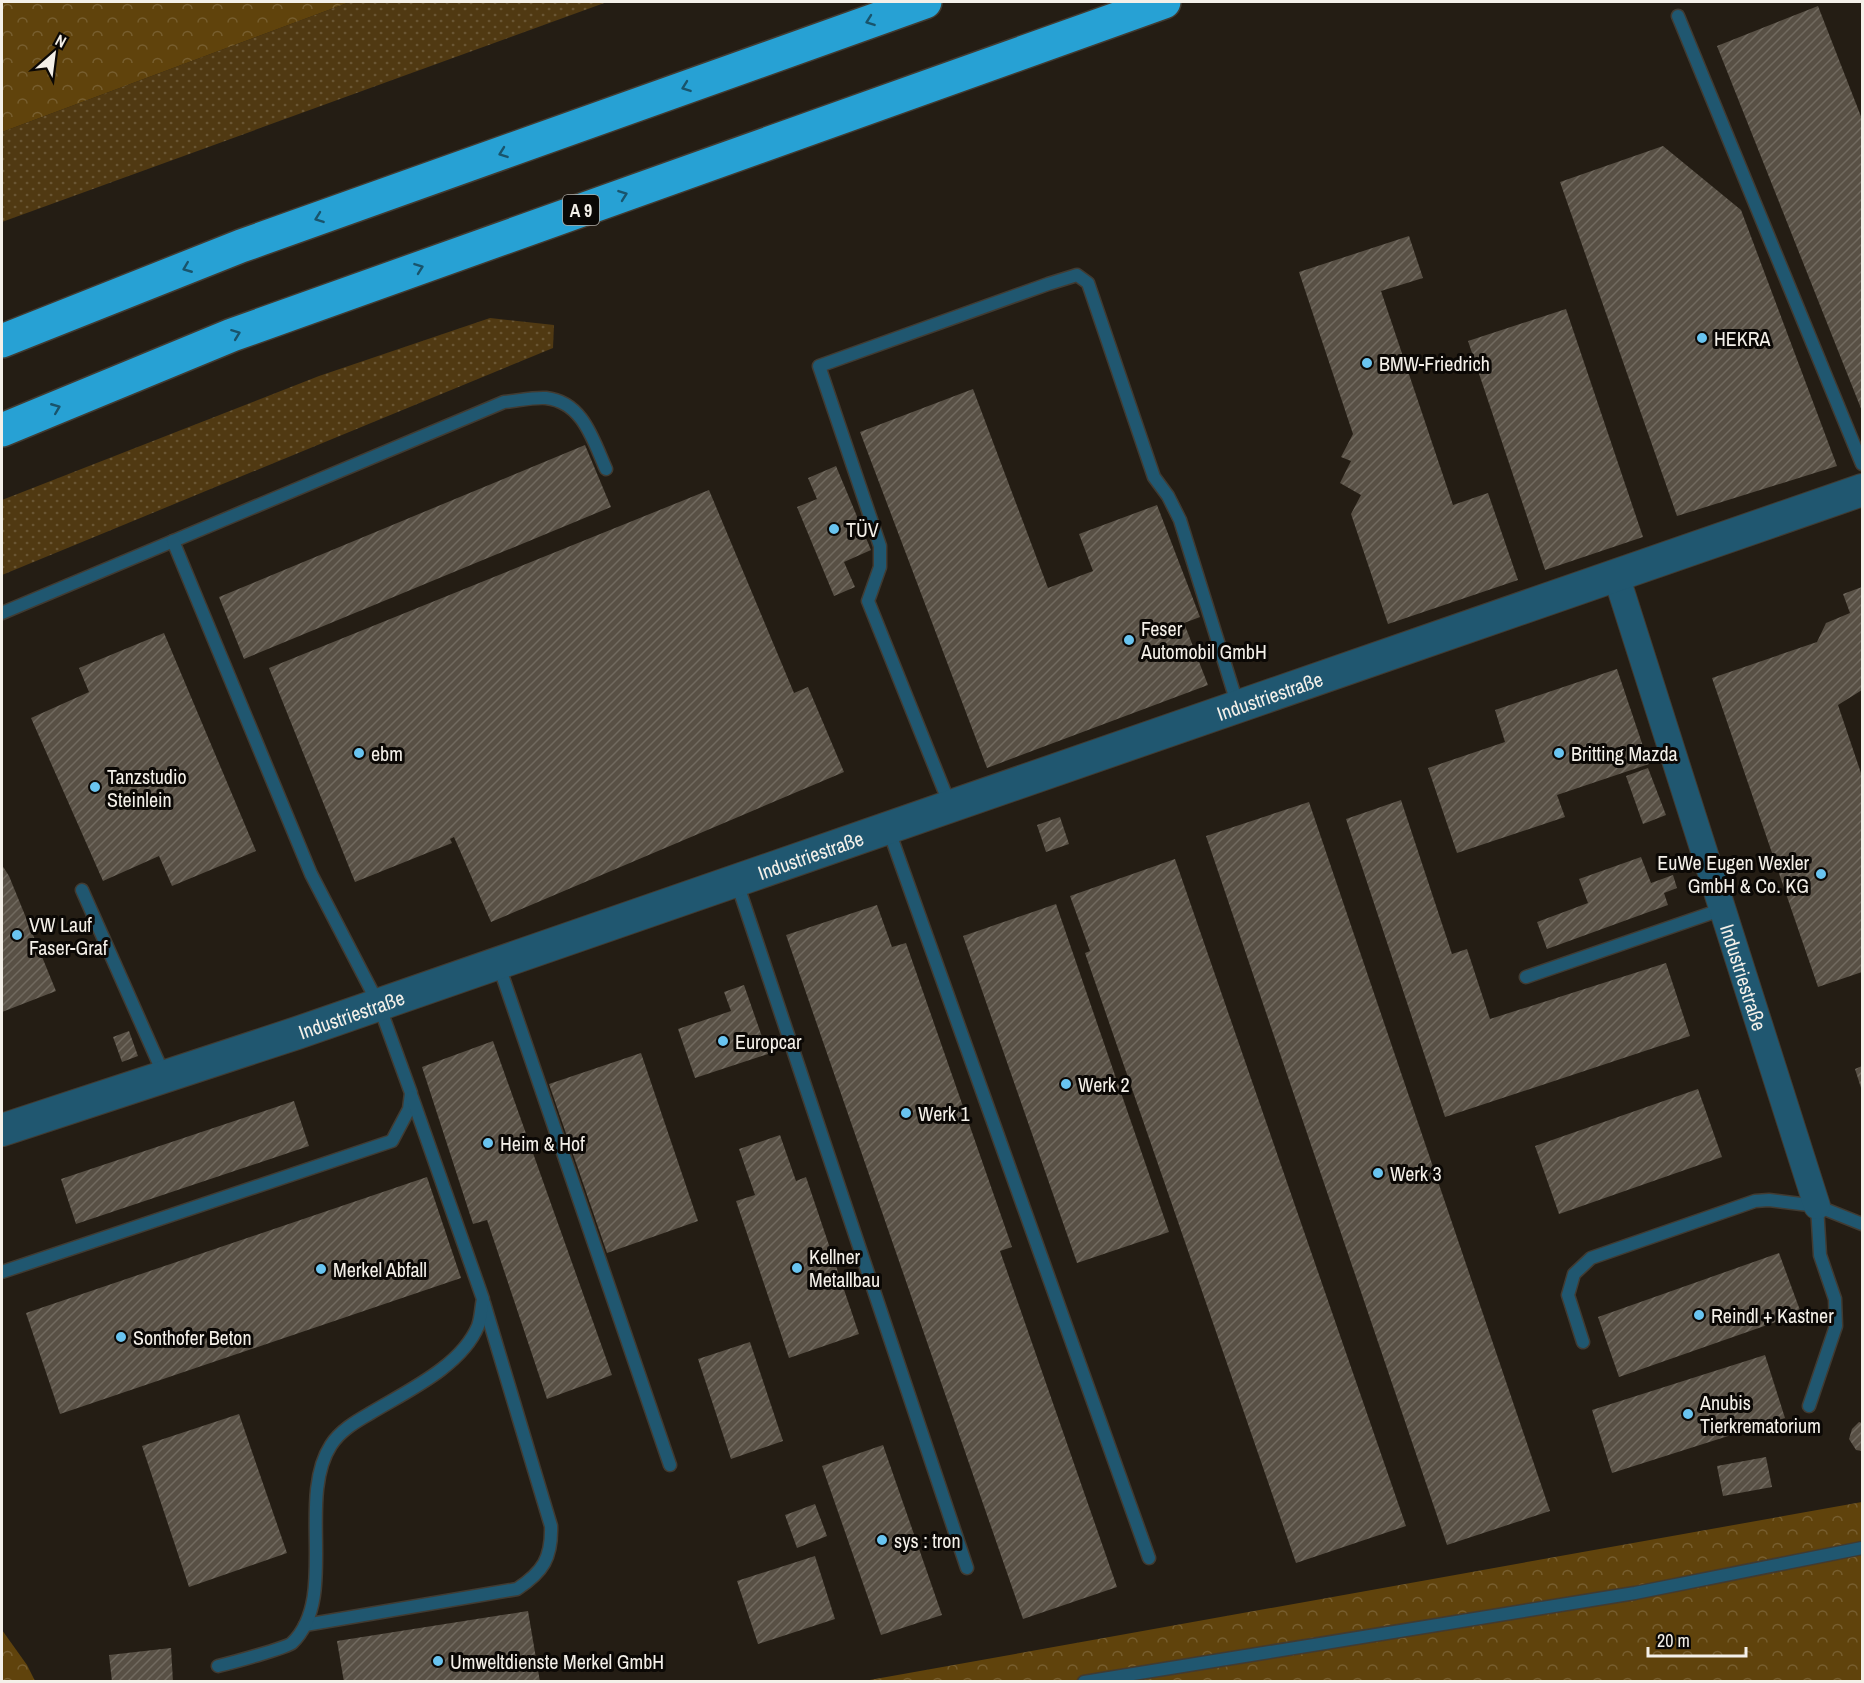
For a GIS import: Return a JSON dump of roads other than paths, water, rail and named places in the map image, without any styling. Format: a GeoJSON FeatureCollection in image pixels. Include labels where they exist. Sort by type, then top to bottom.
{"type":"FeatureCollection","features":[{"type":"Feature","properties":{"kind":"highway"},"geometry":{"type":"LineString","coordinates":[[2,341],[242,246],[925,2]]}},
{"type":"Feature","properties":{"kind":"highway","name":"A 9"},"geometry":{"type":"LineString","coordinates":[[2,430],[232,335],[1164,2]]}},
{"type":"Feature","properties":{"kind":"street","name":"Industriestraße"},"geometry":{"type":"LineString","coordinates":[[2,1130],[379,1005],[736,879],[1863,490]]}},
{"type":"Feature","properties":{"kind":"street","name":"Industriestraße"},"geometry":{"type":"LineString","coordinates":[[1616,575],[1817,1206]]}},
{"type":"Feature","properties":{"kind":"lane"},"geometry":{"type":"LineString","coordinates":[[1678,16],[1863,464]]}},
{"type":"Feature","properties":{"kind":"lane"},"geometry":{"type":"LineString","coordinates":[[950,805],[868,601],[880,567],[880,546],[819,366],[1048,284],[1077,275],[1088,283],[1154,477],[1168,496],[1180,520],[1238,706]]}},
{"type":"Feature","properties":{"kind":"lane"},"geometry":{"type":"LineString","coordinates":[[2,613],[504,402],[546,398],[570,406],[585,423],[606,469]]}},
{"type":"Feature","properties":{"kind":"lane"},"geometry":{"type":"LineString","coordinates":[[173,541],[310,874],[379,1005],[483,1299],[551,1526],[551,1546],[545,1561],[534,1578],[517,1589],[305,1624]]}},
{"type":"Feature","properties":{"kind":"lane"},"geometry":{"type":"LineString","coordinates":[[887,827],[1149,1558]]}},
{"type":"Feature","properties":{"kind":"lane"},"geometry":{"type":"LineString","coordinates":[[736,879],[967,1568]]}},
{"type":"Feature","properties":{"kind":"lane"},"geometry":{"type":"LineString","coordinates":[[82,890],[165,1076]]}},
{"type":"Feature","properties":{"kind":"lane"},"geometry":{"type":"LineString","coordinates":[[1526,977],[1723,909]]}},
{"type":"Feature","properties":{"kind":"lane"},"geometry":{"type":"LineString","coordinates":[[498,962],[670,1465]]}},
{"type":"Feature","properties":{"kind":"lane"},"geometry":{"type":"LineString","coordinates":[[2,1272],[392,1141],[409,1109],[411,1093]]}},
{"type":"Feature","properties":{"kind":"lane"},"geometry":{"type":"LineString","coordinates":[[1583,1342],[1568,1295],[1574,1274],[1591,1258],[1755,1201],[1769,1200],[1817,1206],[1863,1224]]}},
{"type":"Feature","properties":{"kind":"lane"},"geometry":{"type":"LineString","coordinates":[[1809,1406],[1836,1326],[1835,1299],[1820,1255],[1817,1206]]}},
{"type":"Feature","properties":{"kind":"lane"},"geometry":{"type":"LineString","coordinates":[[218,1666],[291,1644],[305,1624],[314,1599],[317,1490],[323,1462],[331,1444],[346,1428],[446,1366],[466,1346],[478,1326],[483,1299]]}},
{"type":"Feature","properties":{"kind":"lane"},"geometry":{"type":"LineString","coordinates":[[1084,1682],[1635,1593],[1863,1548]]}},
{"type":"Feature","properties":{"kind":"place","name":"HEKRA"},"geometry":{"type":"Point","coordinates":[1702,338]}},
{"type":"Feature","properties":{"kind":"place","name":"BMW-Friedrich"},"geometry":{"type":"Point","coordinates":[1367,363]}},
{"type":"Feature","properties":{"kind":"place","name":"TÜV"},"geometry":{"type":"Point","coordinates":[834,529]}},
{"type":"Feature","properties":{"kind":"place","name":"Feser Automobil GmbH"},"geometry":{"type":"Point","coordinates":[1129,640]}},
{"type":"Feature","properties":{"kind":"place","name":"ebm"},"geometry":{"type":"Point","coordinates":[359,753]}},
{"type":"Feature","properties":{"kind":"place","name":"Britting Mazda"},"geometry":{"type":"Point","coordinates":[1559,753]}},
{"type":"Feature","properties":{"kind":"place","name":"Tanzstudio Steinlein"},"geometry":{"type":"Point","coordinates":[95,787]}},
{"type":"Feature","properties":{"kind":"place","name":"EuWe Eugen Wexler GmbH & Co. KG"},"geometry":{"type":"Point","coordinates":[1821,874]}},
{"type":"Feature","properties":{"kind":"place","name":"VW Lauf Faser-Graf"},"geometry":{"type":"Point","coordinates":[17,935]}},
{"type":"Feature","properties":{"kind":"place","name":"Europcar"},"geometry":{"type":"Point","coordinates":[723,1041]}},
{"type":"Feature","properties":{"kind":"place","name":"Werk 2"},"geometry":{"type":"Point","coordinates":[1066,1084]}},
{"type":"Feature","properties":{"kind":"place","name":"Werk 1"},"geometry":{"type":"Point","coordinates":[906,1113]}},
{"type":"Feature","properties":{"kind":"place","name":"Heim & Hof"},"geometry":{"type":"Point","coordinates":[488,1143]}},
{"type":"Feature","properties":{"kind":"place","name":"Werk 3"},"geometry":{"type":"Point","coordinates":[1378,1173]}},
{"type":"Feature","properties":{"kind":"place","name":"Kellner Metallbau"},"geometry":{"type":"Point","coordinates":[797,1268]}},
{"type":"Feature","properties":{"kind":"place","name":"Merkel Abfall"},"geometry":{"type":"Point","coordinates":[321,1269]}},
{"type":"Feature","properties":{"kind":"place","name":"Reindl + Kastner"},"geometry":{"type":"Point","coordinates":[1699,1315]}},
{"type":"Feature","properties":{"kind":"place","name":"Sonthofer Beton"},"geometry":{"type":"Point","coordinates":[121,1337]}},
{"type":"Feature","properties":{"kind":"place","name":"Anubis Tierkrematorium"},"geometry":{"type":"Point","coordinates":[1688,1414]}},
{"type":"Feature","properties":{"kind":"place","name":"sys : tron"},"geometry":{"type":"Point","coordinates":[882,1540]}},
{"type":"Feature","properties":{"kind":"place","name":"Umweltdienste Merkel GmbH"},"geometry":{"type":"Point","coordinates":[438,1661]}}]}
